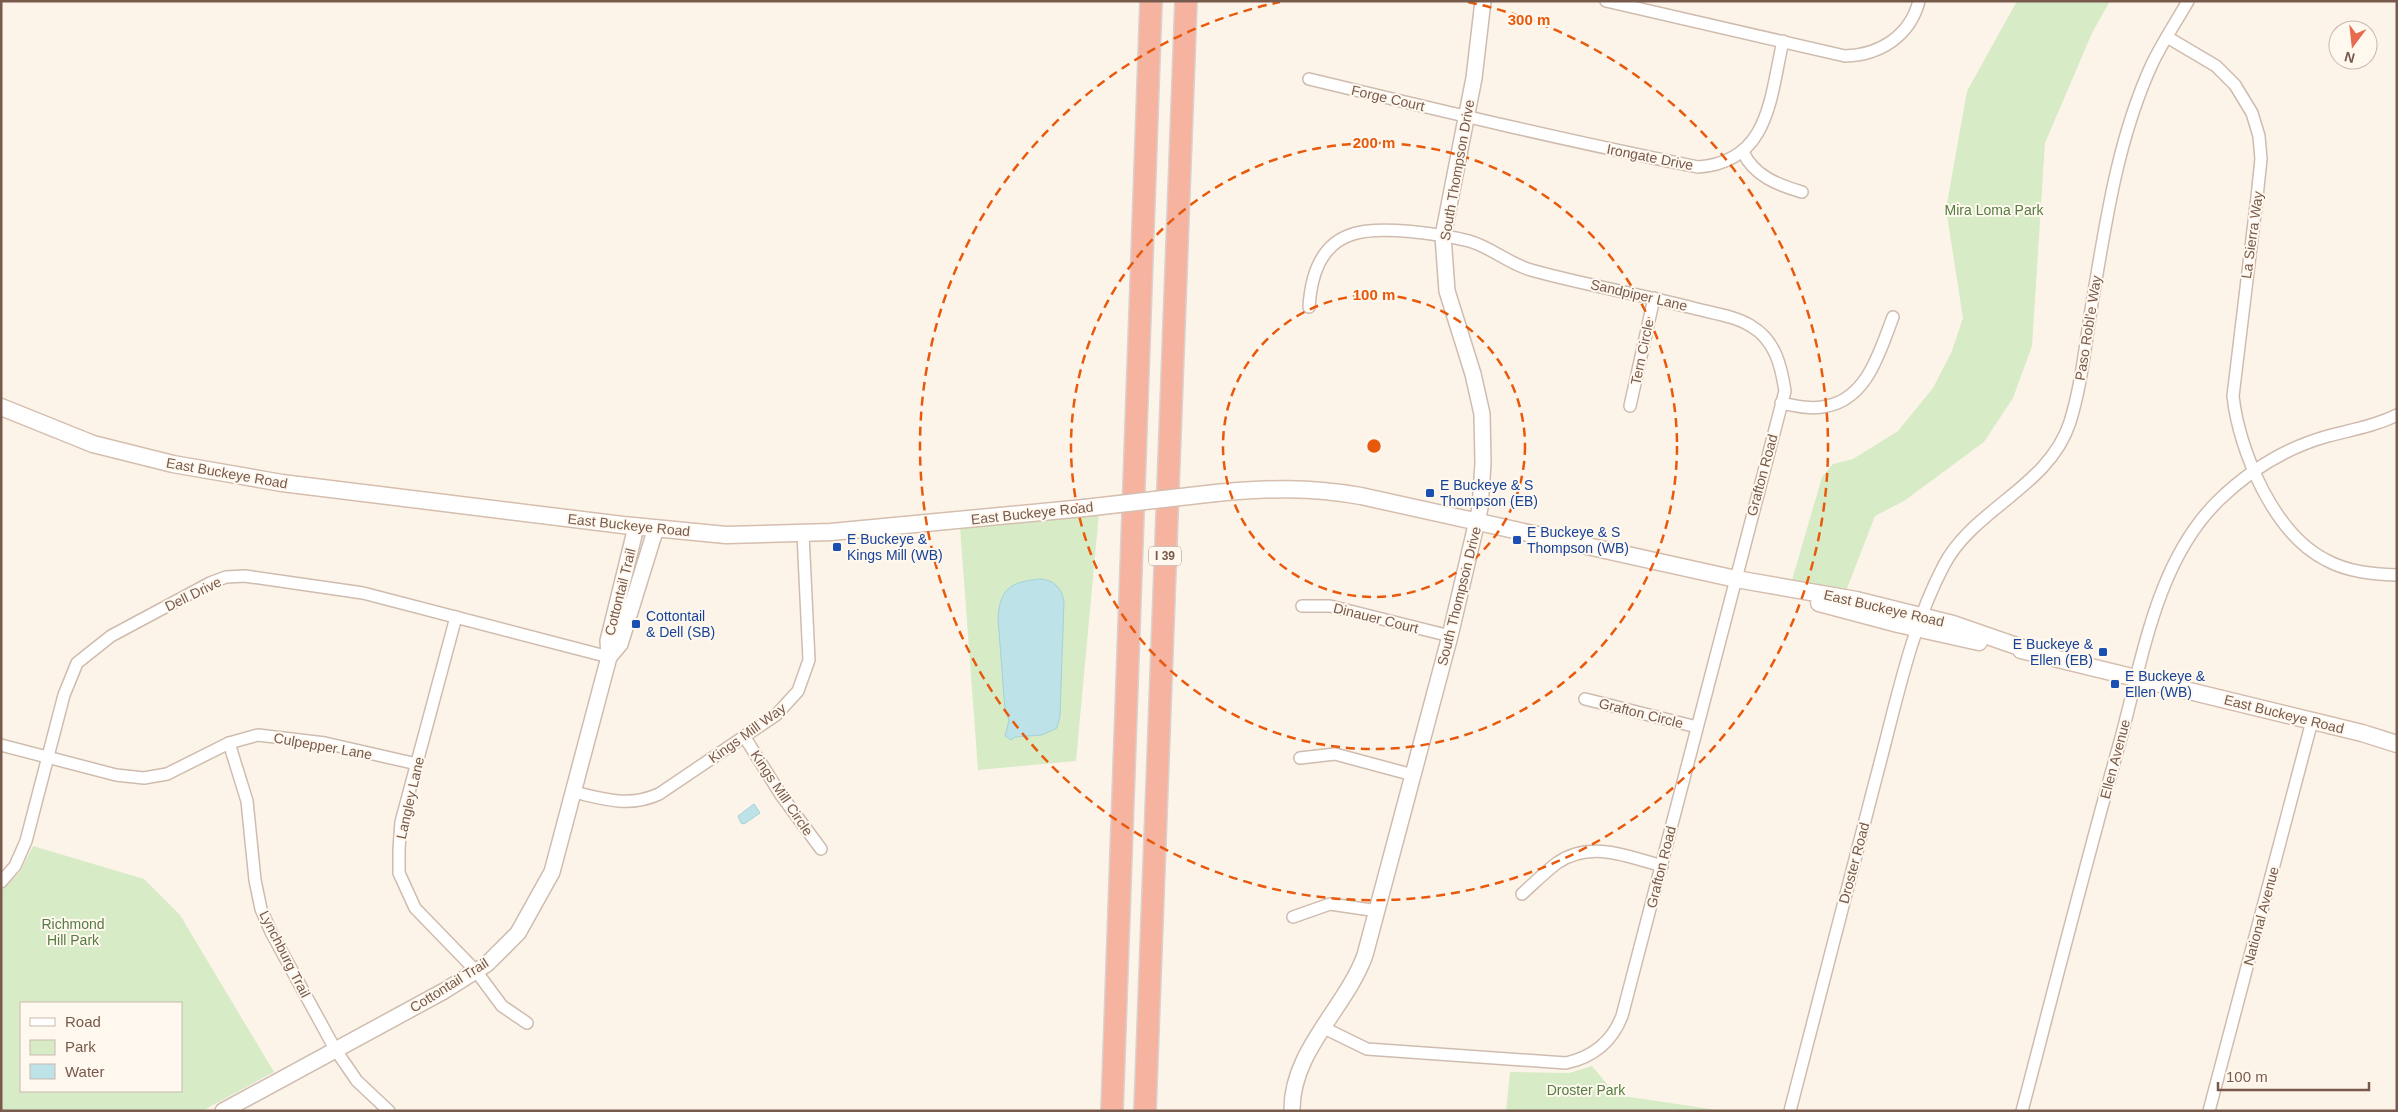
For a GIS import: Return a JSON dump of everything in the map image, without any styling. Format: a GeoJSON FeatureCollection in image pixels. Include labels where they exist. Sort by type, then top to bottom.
{"type":"FeatureCollection","features":[{"type":"Feature","properties":{"kind":"highway","name":"I 39"},"geometry":{"type":"LineString","coordinates":[[1112,1111],[1151,1]]}},
{"type":"Feature","properties":{"kind":"highway","name":"I 39"},"geometry":{"type":"LineString","coordinates":[[1145,1111],[1186,1]]}},
{"type":"Feature","properties":{"kind":"main road","name":"East Buckeye Road"},"geometry":{"type":"LineString","coordinates":[[1,407],[93,444],[173,464],[282,483],[636,527],[726,535],[803,534],[1084,508],[1267,488],[1294,482],[1353,486],[1420,497],[1478,517],[1563,539],[1762,584],[1815,602],[1919,622],[2362,733],[2397,744]]}},
{"type":"Feature","properties":{"kind":"main road","name":"East Buckeye Road"},"geometry":{"type":"LineString","coordinates":[[2362,733],[2397,738]]}},
{"type":"Feature","properties":{"kind":"street","name":"South Thompson Drive"},"geometry":{"type":"LineString","coordinates":[[1292,1111],[1297,1075],[1307,1055],[1358,976],[1378,911],[1414,775],[1478,517],[1483,462],[1482,414],[1473,374],[1447,291],[1443,236],[1482,24],[1483,1]]}},
{"type":"Feature","properties":{"kind":"street"},"geometry":{"type":"LineString","coordinates":[[1606,1],[1633,4],[1845,56],[1863,56],[1881,49],[1894,40],[1916,15],[1919,1]]}},
{"type":"Feature","properties":{"kind":"street","name":"Paso Robl'e Way"},"geometry":{"type":"LineString","coordinates":[[1919,622],[1951,553],[1973,528],[2035,476],[2056,449],[2069,424],[2078,390],[2108,209],[2121,150],[2136,104],[2153,63],[2188,1]]}},
{"type":"Feature","properties":{"kind":"street","name":"La Sierra Way"},"geometry":{"type":"LineString","coordinates":[[2167,37],[2216,66],[2235,85],[2252,113],[2259,136],[2261,160],[2233,396],[2235,420],[2254,471],[2277,512],[2294,536],[2314,552],[2326,560],[2354,571],[2397,575]]}},
{"type":"Feature","properties":{"kind":"street","name":"Irongate Drive"},"geometry":{"type":"LineString","coordinates":[[1466,116],[1698,167],[1726,162],[1743,152],[1754,140],[1764,123],[1783,41]]}},
{"type":"Feature","properties":{"kind":"street","name":"Forge Court"},"geometry":{"type":"LineString","coordinates":[[1309,79],[1466,116]]}},
{"type":"Feature","properties":{"kind":"street"},"geometry":{"type":"LineString","coordinates":[[1743,152],[1749,163],[1766,179],[1802,192]]}},
{"type":"Feature","properties":{"kind":"street","name":"Sandpiper Lane"},"geometry":{"type":"LineString","coordinates":[[1309,307],[1311,281],[1320,262],[1334,245],[1346,236],[1368,230],[1426,233],[1443,236],[1470,242],[1532,270],[1654,298],[1728,317],[1751,326],[1762,334],[1777,354],[1781,364],[1784,391],[1781,403]]}},
{"type":"Feature","properties":{"kind":"street","name":"Tern Circle"},"geometry":{"type":"LineString","coordinates":[[1630,406],[1654,298]]}},
{"type":"Feature","properties":{"kind":"street"},"geometry":{"type":"LineString","coordinates":[[1781,403],[1798,406],[1827,406],[1836,404],[1854,392],[1872,368],[1893,317]]}},
{"type":"Feature","properties":{"kind":"street","name":"Grafton Road"},"geometry":{"type":"LineString","coordinates":[[1324,1028],[1368,1049],[1566,1063],[1584,1059],[1608,1041],[1618,1025],[1662,866],[1781,403]]}},
{"type":"Feature","properties":{"kind":"street","name":"Ellen Avenue"},"geometry":{"type":"LineString","coordinates":[[2022,1111],[2136,677],[2167,580],[2186,541],[2219,500],[2271,458],[2311,442],[2365,427],[2397,415]]}},
{"type":"Feature","properties":{"kind":"street","name":"Cottontail Trail"},"geometry":{"type":"LineString","coordinates":[[223,1111],[444,992],[476,972],[518,933],[545,888],[552,872],[609,657],[608,642],[636,527]]}},
{"type":"Feature","properties":{"kind":"street","name":"Cottontail Trail"},"geometry":{"type":"LineString","coordinates":[[609,657],[620,644],[656,528]]}},
{"type":"Feature","properties":{"kind":"street","name":"Kings Mill Way"},"geometry":{"type":"LineString","coordinates":[[573,792],[617,802],[646,800],[659,794],[784,708],[798,691],[807,671],[809,660],[803,534]]}},
{"type":"Feature","properties":{"kind":"street","name":"Dell Drive"},"geometry":{"type":"LineString","coordinates":[[1,882],[15,866],[26,841],[71,674],[82,658],[110,636],[210,583],[226,577],[246,576],[363,593],[609,657]]}},
{"type":"Feature","properties":{"kind":"street","name":"Dinauer Court"},"geometry":{"type":"LineString","coordinates":[[1302,606],[1330,606],[1450,636]]}},
{"type":"Feature","properties":{"kind":"street","name":"Langley Lane"},"geometry":{"type":"LineString","coordinates":[[456,617],[401,822],[399,872],[415,908],[476,972],[502,1006],[527,1023]]}},
{"type":"Feature","properties":{"kind":"street","name":"Droster Road"},"geometry":{"type":"LineString","coordinates":[[1790,1111],[1887,735],[1919,622]]}},
{"type":"Feature","properties":{"kind":"street","name":"Grafton Circle"},"geometry":{"type":"LineString","coordinates":[[1586,698],[1697,727]]}},
{"type":"Feature","properties":{"kind":"street","name":"National Avenue"},"geometry":{"type":"LineString","coordinates":[[2209,1111],[2312,721]]}},
{"type":"Feature","properties":{"kind":"street","name":"Culpepper Lane"},"geometry":{"type":"LineString","coordinates":[[1,745],[116,775],[144,778],[167,774],[229,743],[258,735],[325,743],[417,764]]}},
{"type":"Feature","properties":{"kind":"street","name":"Kings Mill Circle"},"geometry":{"type":"LineString","coordinates":[[744,736],[781,794],[821,850]]}},
{"type":"Feature","properties":{"kind":"street","name":"Lynchburg Trail"},"geometry":{"type":"LineString","coordinates":[[229,743],[247,801],[261,909],[271,932],[335,1049],[357,1081],[389,1111]]}},
{"type":"Feature","properties":{"kind":"street"},"geometry":{"type":"LineString","coordinates":[[1300,758],[1336,754],[1414,775]]}},
{"type":"Feature","properties":{"kind":"street"},"geometry":{"type":"LineString","coordinates":[[1522,894],[1557,864],[1581,852],[1612,852],[1662,866]]}},
{"type":"Feature","properties":{"kind":"street"},"geometry":{"type":"LineString","coordinates":[[1293,917],[1330,904],[1378,911]]}},
{"type":"Feature","properties":{"kind":"green space","name":"Mira Loma Park"},"geometry":{"type":"Polygon","coordinates":[[[2017,1],[2110,1],[2092,33],[2045,143],[2032,346],[2013,398],[1984,442],[1904,501],[1875,516],[1846,591],[1792,580],[1822,477],[1833,464],[1853,459],[1898,431],[1933,388],[1952,351],[1963,318],[1946,209],[1967,91],[2017,1]]]}},
{"type":"Feature","properties":{"kind":"green space"},"geometry":{"type":"Polygon","coordinates":[[[1099,513],[1076,761],[978,770],[960,527],[1099,513]]]}},
{"type":"Feature","properties":{"kind":"green space","name":"Richmond Hill Park"},"geometry":{"type":"Polygon","coordinates":[[[33,846],[144,879],[180,915],[274,1072],[202,1111],[1,1111],[1,891],[20,872],[33,846]]]}},
{"type":"Feature","properties":{"kind":"green space","name":"Droster Park"},"geometry":{"type":"Polygon","coordinates":[[[1592,1066],[1616,1095],[1724,1111],[1506,1111],[1510,1072],[1569,1073],[1592,1066]]]}},
{"type":"Feature","properties":{"kind":"water"},"geometry":{"type":"Polygon","coordinates":[[[1040,579],[1056,585],[1064,601],[1060,716],[1057,728],[1042,735],[1015,737],[1011,740],[1005,736],[1009,720],[1005,710],[998,618],[999,608],[1001,599],[1009,588],[1015,584],[1040,579]]]}},
{"type":"Feature","properties":{"kind":"water"},"geometry":{"type":"Polygon","coordinates":[[[754,804],[760,813],[744,824],[741,823],[738,816],[754,804]]]}},
{"type":"Feature","properties":{"kind":"place","name":"E Buckeye & S Thompson (EB)"},"geometry":{"type":"Point","coordinates":[1430,493]}},
{"type":"Feature","properties":{"kind":"place","name":"E Buckeye & S Thompson (WB)"},"geometry":{"type":"Point","coordinates":[1517,540]}},
{"type":"Feature","properties":{"kind":"place","name":"E Buckeye & Kings Mill (WB)"},"geometry":{"type":"Point","coordinates":[837,547]}},
{"type":"Feature","properties":{"kind":"place","name":"Cottontail & Dell (SB)"},"geometry":{"type":"Point","coordinates":[636,624]}},
{"type":"Feature","properties":{"kind":"place","name":"E Buckeye & Ellen (EB)"},"geometry":{"type":"Point","coordinates":[2103,652]}},
{"type":"Feature","properties":{"kind":"place","name":"E Buckeye & Ellen (WB)"},"geometry":{"type":"Point","coordinates":[2115,684]}}]}
